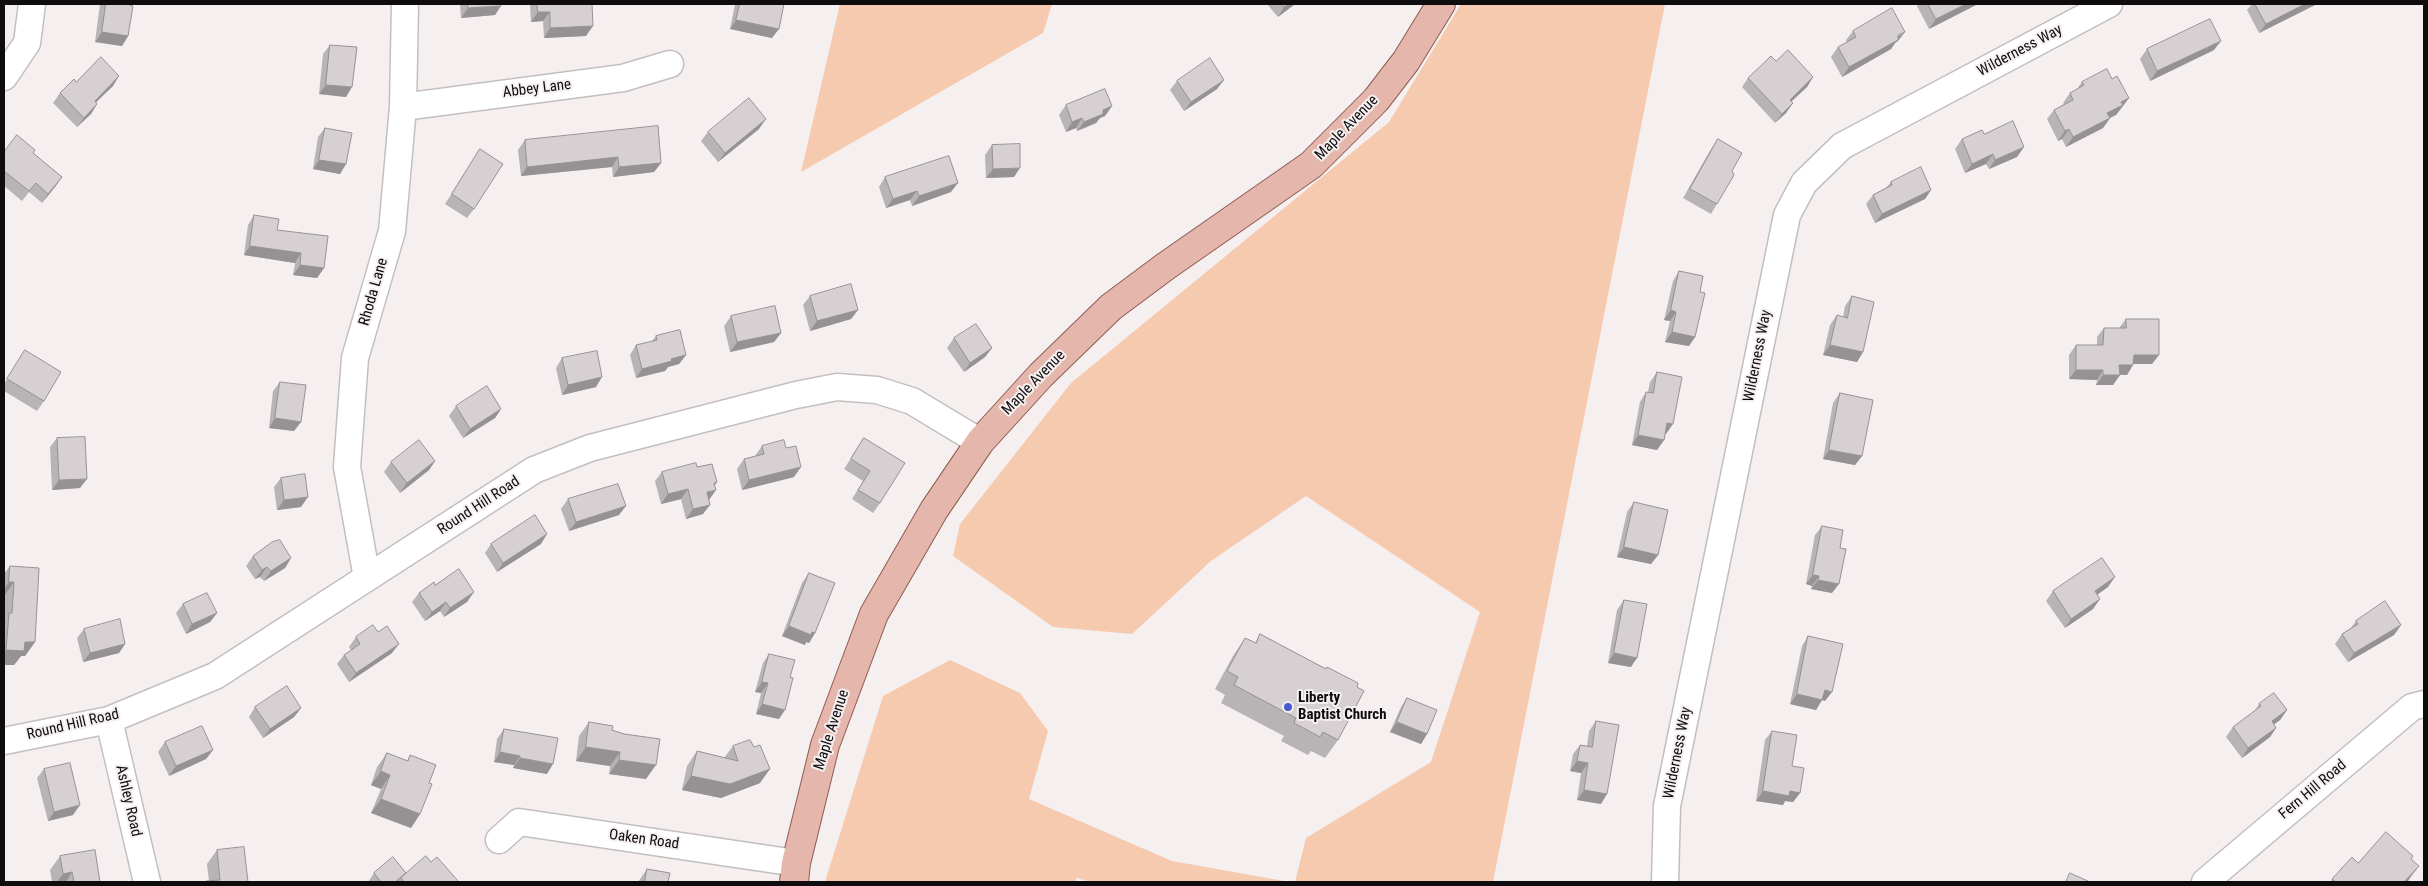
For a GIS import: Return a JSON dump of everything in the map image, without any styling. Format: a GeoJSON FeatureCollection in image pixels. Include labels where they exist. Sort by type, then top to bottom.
{"type":"FeatureCollection","features":[{"type":"Feature","properties":{"kind":"main road","name":"Maple Avenue"},"geometry":{"type":"LineString","coordinates":[[795,873],[825,745],[874,614],[934,510],[980,442],[1041,375],[1112,307],[1166,266],[1311,165],[1345,133],[1376,100],[1406,61],[1442,4]]}},
{"type":"Feature","properties":{"kind":"street"},"geometry":{"type":"LineString","coordinates":[[4,77],[27,44],[32,4]]}},
{"type":"Feature","properties":{"kind":"street","name":"Rhoda Lane"},"geometry":{"type":"LineString","coordinates":[[367,578],[347,467],[355,358],[392,231],[403,107],[405,4]]}},
{"type":"Feature","properties":{"kind":"street","name":"Wilderness Way"},"geometry":{"type":"LineString","coordinates":[[1665,882],[1667,806],[1787,215],[1804,183],[1842,146],[2109,4]]}},
{"type":"Feature","properties":{"kind":"street","name":"Abbey Lane"},"geometry":{"type":"LineString","coordinates":[[403,107],[623,78],[670,64]]}},
{"type":"Feature","properties":{"kind":"street","name":"Round Hill Road"},"geometry":{"type":"LineString","coordinates":[[4,741],[109,720],[215,676],[534,470],[590,448],[796,395],[837,387],[877,390],[912,401],[980,442]]}},
{"type":"Feature","properties":{"kind":"street","name":"Fern Hill Road"},"geometry":{"type":"LineString","coordinates":[[2205,882],[2412,707],[2424,704]]}},
{"type":"Feature","properties":{"kind":"street","name":"Ashley Road"},"geometry":{"type":"LineString","coordinates":[[109,720],[147,882]]}},
{"type":"Feature","properties":{"kind":"street","name":"Oaken Road"},"geometry":{"type":"LineString","coordinates":[[499,840],[519,822],[795,873]]}},
{"type":"Feature","properties":{"kind":"shaded area"},"geometry":{"type":"Polygon","coordinates":[[[840,4],[1052,4],[1043,33],[801,172],[840,4]]]}},
{"type":"Feature","properties":{"kind":"shaded area"},"geometry":{"type":"Polygon","coordinates":[[[1461,4],[1665,4],[1493,882],[1295,882],[1306,838],[1431,762],[1480,612],[1306,496],[1211,561],[1132,634],[1053,627],[953,556],[960,524],[1071,383],[1389,122],[1461,4]]]}},
{"type":"Feature","properties":{"kind":"shaded area"},"geometry":{"type":"Polygon","coordinates":[[[950,660],[1020,693],[1048,731],[1029,799],[1172,861],[1290,882],[1092,882],[1076,878],[1076,882],[825,882],[883,696],[950,660]]]}},
{"type":"Feature","properties":{"kind":"building"},"geometry":{"type":"Polygon","coordinates":[[[106,4],[129,4],[133,6],[128,36],[102,32],[106,4]]]}},
{"type":"Feature","properties":{"kind":"building"},"geometry":{"type":"Polygon","coordinates":[[[468,4],[501,4],[501,6],[468,8],[468,4]]]}},
{"type":"Feature","properties":{"kind":"building"},"geometry":{"type":"Polygon","coordinates":[[[537,4],[592,4],[593,26],[550,28],[550,12],[538,12],[537,4]]]}},
{"type":"Feature","properties":{"kind":"building"},"geometry":{"type":"Polygon","coordinates":[[[740,4],[784,4],[779,29],[736,20],[740,4]]]}},
{"type":"Feature","properties":{"kind":"building"},"geometry":{"type":"Polygon","coordinates":[[[1928,4],[1966,4],[1936,19],[1928,4]]]}},
{"type":"Feature","properties":{"kind":"building"},"geometry":{"type":"Polygon","coordinates":[[[2255,4],[2305,4],[2266,24],[2255,4]]]}},
{"type":"Feature","properties":{"kind":"building"},"geometry":{"type":"Polygon","coordinates":[[[1892,8],[1905,32],[1898,35],[1898,40],[1849,67],[1838,47],[1856,37],[1853,31],[1892,8]]]}},
{"type":"Feature","properties":{"kind":"building"},"geometry":{"type":"Polygon","coordinates":[[[2210,19],[2221,41],[2157,71],[2147,49],[2210,19]]]}},
{"type":"Feature","properties":{"kind":"building"},"geometry":{"type":"Polygon","coordinates":[[[330,45],[357,47],[352,87],[326,85],[330,45]]]}},
{"type":"Feature","properties":{"kind":"building"},"geometry":{"type":"Polygon","coordinates":[[[1788,50],[1813,77],[1790,100],[1793,103],[1782,114],[1748,78],[1771,56],[1776,61],[1788,50]]]}},
{"type":"Feature","properties":{"kind":"building"},"geometry":{"type":"Polygon","coordinates":[[[101,57],[119,76],[95,101],[97,104],[84,118],[60,93],[74,79],[76,82],[101,57]]]}},
{"type":"Feature","properties":{"kind":"building"},"geometry":{"type":"Polygon","coordinates":[[[1210,58],[1224,80],[1191,102],[1177,81],[1210,58]]]}},
{"type":"Feature","properties":{"kind":"building"},"geometry":{"type":"Polygon","coordinates":[[[2107,69],[2112,79],[2117,76],[2129,98],[2121,102],[2123,105],[2107,113],[2110,118],[2073,137],[2069,129],[2065,131],[2054,110],[2073,100],[2070,93],[2084,85],[2082,82],[2107,69]]]}},
{"type":"Feature","properties":{"kind":"building"},"geometry":{"type":"Polygon","coordinates":[[[1105,89],[1112,106],[1103,110],[1103,114],[1084,122],[1082,118],[1072,122],[1066,105],[1105,89]]]}},
{"type":"Feature","properties":{"kind":"building"},"geometry":{"type":"Polygon","coordinates":[[[749,98],[766,119],[725,153],[708,132],[749,98]]]}},
{"type":"Feature","properties":{"kind":"building"},"geometry":{"type":"Polygon","coordinates":[[[2013,121],[2024,147],[1995,160],[1993,154],[1972,164],[1962,139],[1982,130],[1984,134],[2013,121]]]}},
{"type":"Feature","properties":{"kind":"building"},"geometry":{"type":"Polygon","coordinates":[[[658,126],[661,163],[619,167],[618,157],[527,167],[525,140],[658,126]]]}},
{"type":"Feature","properties":{"kind":"building"},"geometry":{"type":"Polygon","coordinates":[[[325,128],[352,133],[346,164],[319,160],[325,128]]]}},
{"type":"Feature","properties":{"kind":"building"},"geometry":{"type":"Polygon","coordinates":[[[17,135],[35,150],[33,153],[62,177],[48,194],[36,183],[29,191],[4,171],[4,152],[17,135]]]}},
{"type":"Feature","properties":{"kind":"building"},"geometry":{"type":"Polygon","coordinates":[[[1718,139],[1742,153],[1732,171],[1734,175],[1717,204],[1690,189],[1718,139]]]}},
{"type":"Feature","properties":{"kind":"building"},"geometry":{"type":"Polygon","coordinates":[[[1020,144],[1020,168],[993,169],[992,145],[1020,144]]]}},
{"type":"Feature","properties":{"kind":"building"},"geometry":{"type":"Polygon","coordinates":[[[480,149],[503,164],[474,209],[452,194],[480,149]]]}},
{"type":"Feature","properties":{"kind":"building"},"geometry":{"type":"Polygon","coordinates":[[[949,156],[958,183],[919,196],[917,191],[893,199],[885,177],[949,156]]]}},
{"type":"Feature","properties":{"kind":"building"},"geometry":{"type":"Polygon","coordinates":[[[1921,167],[1931,190],[1882,214],[1873,195],[1892,185],[1891,182],[1921,167]]]}},
{"type":"Feature","properties":{"kind":"building"},"geometry":{"type":"Polygon","coordinates":[[[254,215],[279,219],[277,230],[328,236],[324,268],[300,265],[301,253],[250,246],[254,215]]]}},
{"type":"Feature","properties":{"kind":"building"},"geometry":{"type":"Polygon","coordinates":[[[1679,271],[1703,276],[1700,292],[1705,293],[1695,337],[1672,332],[1676,312],[1671,310],[1679,271]]]}},
{"type":"Feature","properties":{"kind":"building"},"geometry":{"type":"Polygon","coordinates":[[[851,284],[858,310],[817,321],[810,296],[851,284]]]}},
{"type":"Feature","properties":{"kind":"building"},"geometry":{"type":"Polygon","coordinates":[[[1852,296],[1874,302],[1863,352],[1830,345],[1837,315],[1847,318],[1852,296]]]}},
{"type":"Feature","properties":{"kind":"building"},"geometry":{"type":"Polygon","coordinates":[[[775,306],[781,333],[737,342],[731,316],[775,306]]]}},
{"type":"Feature","properties":{"kind":"building"},"geometry":{"type":"Polygon","coordinates":[[[2126,319],[2159,319],[2159,355],[2134,355],[2133,365],[2119,365],[2120,375],[2103,375],[2103,370],[2076,370],[2076,345],[2103,345],[2104,328],[2126,328],[2126,319]]]}},
{"type":"Feature","properties":{"kind":"building"},"geometry":{"type":"Polygon","coordinates":[[[976,324],[992,348],[970,363],[954,338],[976,324]]]}},
{"type":"Feature","properties":{"kind":"building"},"geometry":{"type":"Polygon","coordinates":[[[680,330],[686,355],[642,369],[636,345],[657,340],[656,336],[680,330]]]}},
{"type":"Feature","properties":{"kind":"building"},"geometry":{"type":"Polygon","coordinates":[[[25,350],[61,372],[44,401],[7,379],[25,350]]]}},
{"type":"Feature","properties":{"kind":"building"},"geometry":{"type":"Polygon","coordinates":[[[597,351],[602,377],[568,385],[562,358],[597,351]]]}},
{"type":"Feature","properties":{"kind":"building"},"geometry":{"type":"Polygon","coordinates":[[[1657,372],[1682,377],[1673,424],[1667,423],[1664,440],[1638,435],[1646,392],[1653,393],[1657,372]]]}},
{"type":"Feature","properties":{"kind":"building"},"geometry":{"type":"Polygon","coordinates":[[[280,382],[306,385],[301,422],[275,418],[280,382]]]}},
{"type":"Feature","properties":{"kind":"building"},"geometry":{"type":"Polygon","coordinates":[[[487,386],[501,409],[470,429],[456,406],[487,386]]]}},
{"type":"Feature","properties":{"kind":"building"},"geometry":{"type":"Polygon","coordinates":[[[1840,393],[1873,400],[1862,456],[1829,450],[1840,393]]]}},
{"type":"Feature","properties":{"kind":"building"},"geometry":{"type":"Polygon","coordinates":[[[85,437],[87,479],[59,480],[57,438],[85,437]]]}},
{"type":"Feature","properties":{"kind":"building"},"geometry":{"type":"Polygon","coordinates":[[[864,438],[905,463],[880,503],[858,490],[870,471],[851,459],[864,438]]]}},
{"type":"Feature","properties":{"kind":"building"},"geometry":{"type":"Polygon","coordinates":[[[419,440],[435,461],[407,483],[391,462],[419,440]]]}},
{"type":"Feature","properties":{"kind":"building"},"geometry":{"type":"Polygon","coordinates":[[[784,440],[786,448],[796,446],[801,467],[749,480],[744,459],[764,454],[762,446],[784,440]]]}},
{"type":"Feature","properties":{"kind":"building"},"geometry":{"type":"Polygon","coordinates":[[[696,463],[697,467],[712,464],[717,482],[714,483],[716,490],[707,492],[710,505],[693,509],[688,489],[668,494],[662,472],[696,463]]]}},
{"type":"Feature","properties":{"kind":"building"},"geometry":{"type":"Polygon","coordinates":[[[305,474],[308,497],[284,500],[281,478],[305,474]]]}},
{"type":"Feature","properties":{"kind":"building"},"geometry":{"type":"Polygon","coordinates":[[[618,484],[626,506],[576,522],[568,499],[618,484]]]}},
{"type":"Feature","properties":{"kind":"building"},"geometry":{"type":"Polygon","coordinates":[[[1634,502],[1668,510],[1658,555],[1624,547],[1634,502]]]}},
{"type":"Feature","properties":{"kind":"building"},"geometry":{"type":"Polygon","coordinates":[[[535,515],[547,534],[503,563],[491,544],[535,515]]]}},
{"type":"Feature","properties":{"kind":"building"},"geometry":{"type":"Polygon","coordinates":[[[1822,526],[1843,530],[1840,548],[1846,549],[1839,584],[1818,580],[1819,576],[1813,575],[1822,526]]]}},
{"type":"Feature","properties":{"kind":"building"},"geometry":{"type":"Polygon","coordinates":[[[280,540],[291,558],[271,571],[267,567],[262,570],[253,556],[272,542],[280,540]]]}},
{"type":"Feature","properties":{"kind":"building"},"geometry":{"type":"Polygon","coordinates":[[[2102,558],[2115,577],[2095,591],[2100,599],[2071,619],[2053,591],[2102,558]]]}},
{"type":"Feature","properties":{"kind":"building"},"geometry":{"type":"Polygon","coordinates":[[[10,566],[39,568],[35,642],[25,642],[24,651],[6,650],[9,613],[12,613],[14,582],[9,582],[10,566]]]}},
{"type":"Feature","properties":{"kind":"building"},"geometry":{"type":"Polygon","coordinates":[[[459,569],[474,592],[450,608],[446,602],[432,612],[419,593],[434,582],[435,585],[459,569]]]}},
{"type":"Feature","properties":{"kind":"building"},"geometry":{"type":"Polygon","coordinates":[[[809,573],[835,583],[815,633],[812,632],[811,635],[789,626],[809,573]]]}},
{"type":"Feature","properties":{"kind":"building"},"geometry":{"type":"Polygon","coordinates":[[[207,593],[217,613],[192,624],[183,604],[207,593]]]}},
{"type":"Feature","properties":{"kind":"building"},"geometry":{"type":"Polygon","coordinates":[[[1624,600],[1647,604],[1637,658],[1614,653],[1624,600]]]}},
{"type":"Feature","properties":{"kind":"building"},"geometry":{"type":"Polygon","coordinates":[[[2385,601],[2401,625],[2354,653],[2342,634],[2358,624],[2356,621],[2385,601]]]}},
{"type":"Feature","properties":{"kind":"building"},"geometry":{"type":"Polygon","coordinates":[[[120,619],[125,644],[90,653],[84,629],[120,619]]]}},
{"type":"Feature","properties":{"kind":"building"},"geometry":{"type":"Polygon","coordinates":[[[373,625],[378,632],[387,626],[399,644],[356,673],[344,655],[360,644],[356,637],[373,625]]]}},
{"type":"Feature","properties":{"kind":"building","name":"Liberty Baptist Church"},"geometry":{"type":"Polygon","coordinates":[[[1260,634],[1326,669],[1327,667],[1358,683],[1357,687],[1364,691],[1338,740],[1323,732],[1320,737],[1294,723],[1296,718],[1234,685],[1238,677],[1227,671],[1245,638],[1256,643],[1260,634]]]}},
{"type":"Feature","properties":{"kind":"building"},"geometry":{"type":"Polygon","coordinates":[[[1808,636],[1843,644],[1832,692],[1825,690],[1822,700],[1797,694],[1808,636]]]}},
{"type":"Feature","properties":{"kind":"building"},"geometry":{"type":"Polygon","coordinates":[[[769,654],[795,660],[790,677],[793,678],[785,710],[762,704],[768,683],[762,682],[769,654]]]}},
{"type":"Feature","properties":{"kind":"building"},"geometry":{"type":"Polygon","coordinates":[[[287,686],[301,708],[270,729],[255,707],[287,686]]]}},
{"type":"Feature","properties":{"kind":"building"},"geometry":{"type":"Polygon","coordinates":[[[2274,693],[2287,710],[2272,721],[2276,728],[2248,748],[2233,727],[2261,706],[2259,704],[2274,693]]]}},
{"type":"Feature","properties":{"kind":"building"},"geometry":{"type":"Polygon","coordinates":[[[1407,698],[1437,710],[1427,734],[1397,722],[1407,698]]]}},
{"type":"Feature","properties":{"kind":"building"},"geometry":{"type":"Polygon","coordinates":[[[1596,721],[1619,725],[1607,794],[1584,790],[1588,763],[1577,761],[1580,745],[1592,747],[1596,721]]]}},
{"type":"Feature","properties":{"kind":"building"},"geometry":{"type":"Polygon","coordinates":[[[589,722],[613,726],[612,730],[624,734],[660,739],[656,765],[619,760],[620,752],[586,747],[589,722]]]}},
{"type":"Feature","properties":{"kind":"building"},"geometry":{"type":"Polygon","coordinates":[[[202,726],[213,750],[176,766],[165,742],[202,726]]]}},
{"type":"Feature","properties":{"kind":"building"},"geometry":{"type":"Polygon","coordinates":[[[504,729],[558,738],[553,764],[500,752],[504,729]]]}},
{"type":"Feature","properties":{"kind":"building"},"geometry":{"type":"Polygon","coordinates":[[[1772,731],[1797,735],[1792,766],[1804,768],[1800,793],[1790,791],[1789,796],[1763,791],[1772,731]]]}},
{"type":"Feature","properties":{"kind":"building"},"geometry":{"type":"Polygon","coordinates":[[[750,740],[754,747],[760,745],[770,769],[730,784],[691,776],[697,751],[738,761],[733,746],[750,740]]]}},
{"type":"Feature","properties":{"kind":"building"},"geometry":{"type":"Polygon","coordinates":[[[387,753],[408,761],[410,755],[436,765],[429,783],[432,784],[420,814],[381,799],[390,775],[381,771],[387,753]]]}},
{"type":"Feature","properties":{"kind":"building"},"geometry":{"type":"Polygon","coordinates":[[[70,763],[80,805],[54,812],[44,769],[70,763]]]}},
{"type":"Feature","properties":{"kind":"building"},"geometry":{"type":"Polygon","coordinates":[[[2386,832],[2413,856],[2411,859],[2419,866],[2404,882],[2336,882],[2332,879],[2352,857],[2358,863],[2386,832]]]}},
{"type":"Feature","properties":{"kind":"building"},"geometry":{"type":"Polygon","coordinates":[[[244,847],[248,882],[206,882],[220,880],[217,850],[244,847]]]}},
{"type":"Feature","properties":{"kind":"building"},"geometry":{"type":"Polygon","coordinates":[[[95,850],[100,882],[74,882],[72,872],[63,874],[60,856],[95,850]]]}},
{"type":"Feature","properties":{"kind":"building"},"geometry":{"type":"Polygon","coordinates":[[[426,856],[431,862],[437,857],[459,882],[404,882],[401,878],[426,856]]]}},
{"type":"Feature","properties":{"kind":"building"},"geometry":{"type":"Polygon","coordinates":[[[393,857],[406,873],[395,882],[381,882],[374,873],[393,857]]]}},
{"type":"Feature","properties":{"kind":"building"},"geometry":{"type":"Polygon","coordinates":[[[647,869],[670,873],[668,882],[645,882],[647,869]]]}},
{"type":"Feature","properties":{"kind":"building"},"geometry":{"type":"Polygon","coordinates":[[[2070,873],[2090,882],[2066,882],[2070,873]]]}},
{"type":"Feature","properties":{"kind":"place","name":"Liberty Baptist Church"},"geometry":{"type":"Point","coordinates":[1288,707]}}]}
